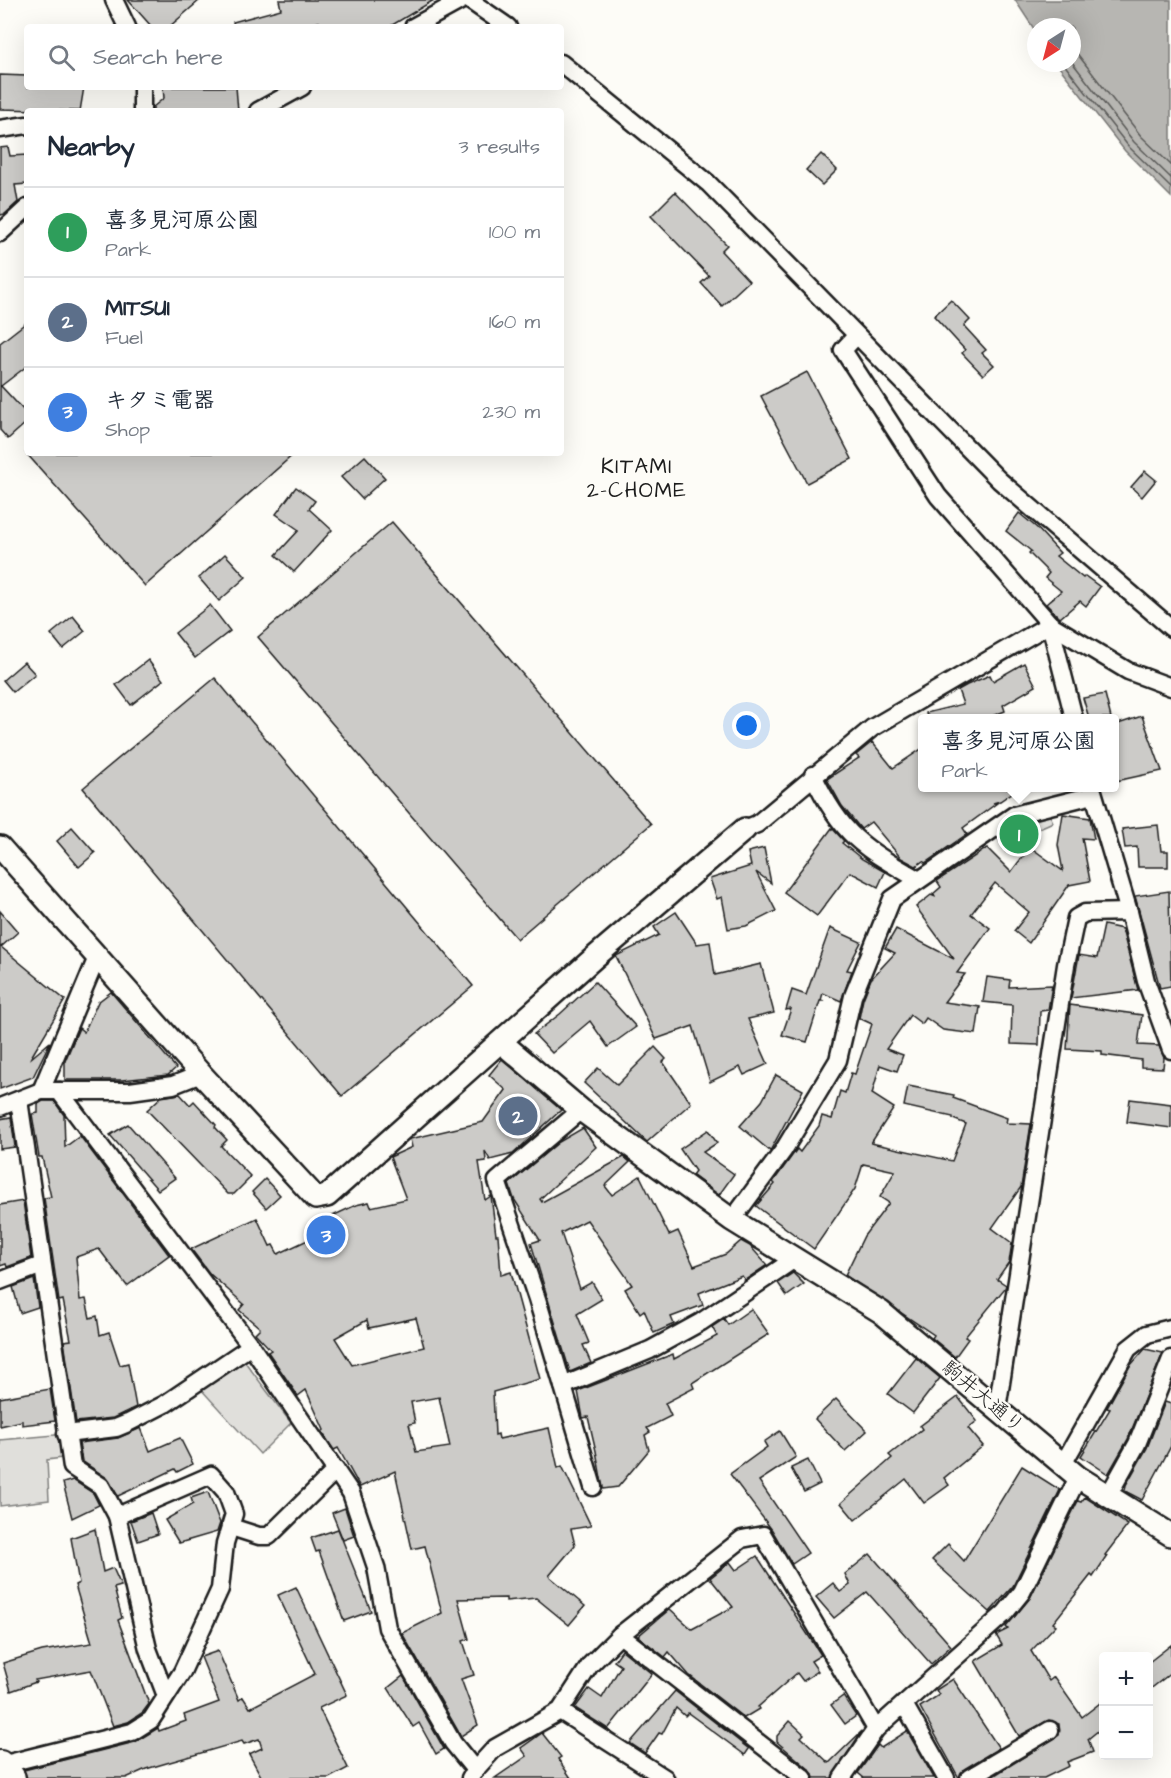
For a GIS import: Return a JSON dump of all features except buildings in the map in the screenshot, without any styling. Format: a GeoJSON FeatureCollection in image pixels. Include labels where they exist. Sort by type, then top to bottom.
{"type":"FeatureCollection","features":[{"type":"Feature","properties":{"kind":"street"},"geometry":{"type":"LineString","coordinates":[[114,0],[126,24]]}},
{"type":"Feature","properties":{"kind":"street"},"geometry":{"type":"LineString","coordinates":[[418,24],[462,0]]}},
{"type":"Feature","properties":{"kind":"street"},"geometry":{"type":"LineString","coordinates":[[469,0],[504,24]]}},
{"type":"Feature","properties":{"kind":"street"},"geometry":{"type":"LineString","coordinates":[[564,65],[708,183],[999,480],[1171,628]]}},
{"type":"Feature","properties":{"kind":"street"},"geometry":{"type":"LineString","coordinates":[[142,90],[142,108]]}},
{"type":"Feature","properties":{"kind":"street"},"geometry":{"type":"LineString","coordinates":[[264,108],[296,90]]}},
{"type":"Feature","properties":{"kind":"street"},"geometry":{"type":"LineString","coordinates":[[0,129],[24,125]]}},
{"type":"Feature","properties":{"kind":"street"},"geometry":{"type":"LineString","coordinates":[[0,233],[24,211]]}},
{"type":"Feature","properties":{"kind":"street"},"geometry":{"type":"LineString","coordinates":[[856,336],[843,350],[938,496],[1050,624],[1128,671],[1171,687]]}},
{"type":"Feature","properties":{"kind":"street"},"geometry":{"type":"LineString","coordinates":[[1050,624],[1073,714]]}},
{"type":"Feature","properties":{"kind":"street"},"geometry":{"type":"LineString","coordinates":[[0,847],[201,1074],[316,1198],[327,1197],[745,829],[757,824],[872,728],[1050,624]]}},
{"type":"Feature","properties":{"kind":"street"},"geometry":{"type":"LineString","coordinates":[[813,775],[836,818],[850,835],[880,858],[920,880]]}},
{"type":"Feature","properties":{"kind":"street"},"geometry":{"type":"LineString","coordinates":[[732,1220],[783,1151],[838,1060],[853,996],[892,899],[1014,815],[1090,792]]}},
{"type":"Feature","properties":{"kind":"street"},"geometry":{"type":"LineString","coordinates":[[1093,792],[1130,912],[1146,981],[1171,1050]]}},
{"type":"Feature","properties":{"kind":"street"},"geometry":{"type":"LineString","coordinates":[[997,1408],[1066,965],[1076,918],[1085,913],[1130,912]]}},
{"type":"Feature","properties":{"kind":"street"},"geometry":{"type":"LineString","coordinates":[[41,1091],[98,955]]}},
{"type":"Feature","properties":{"kind":"street","name":"駒井大通り"},"geometry":{"type":"LineString","coordinates":[[501,1042],[581,1110],[732,1220],[881,1312],[1071,1471],[1171,1534]]}},
{"type":"Feature","properties":{"kind":"street"},"geometry":{"type":"LineString","coordinates":[[0,1107],[41,1091],[130,1091],[173,1085],[201,1074]]}},
{"type":"Feature","properties":{"kind":"street"},"geometry":{"type":"LineString","coordinates":[[59,1091],[251,1346],[351,1493],[367,1535],[382,1591],[387,1629],[472,1774],[495,1748],[560,1711],[590,1665],[620,1635],[742,1539],[763,1535],[876,1729]]}},
{"type":"Feature","properties":{"kind":"street"},"geometry":{"type":"LineString","coordinates":[[19,1100],[72,1467],[101,1486],[117,1516],[148,1649],[166,1696]]}},
{"type":"Feature","properties":{"kind":"street"},"geometry":{"type":"LineString","coordinates":[[581,1110],[497,1181],[537,1299],[592,1487]]}},
{"type":"Feature","properties":{"kind":"street"},"geometry":{"type":"LineString","coordinates":[[563,1386],[611,1368],[701,1322],[795,1258]]}},
{"type":"Feature","properties":{"kind":"street"},"geometry":{"type":"LineString","coordinates":[[0,1281],[42,1265]]}},
{"type":"Feature","properties":{"kind":"street"},"geometry":{"type":"LineString","coordinates":[[842,1778],[876,1729],[1005,1613],[1022,1592],[1071,1471],[1128,1349],[1148,1334],[1171,1328]]}},
{"type":"Feature","properties":{"kind":"street"},"geometry":{"type":"LineString","coordinates":[[66,1434],[116,1428],[128,1423],[157,1409],[251,1346]]}},
{"type":"Feature","properties":{"kind":"street"},"geometry":{"type":"LineString","coordinates":[[1108,1496],[1137,1444],[1171,1359]]}},
{"type":"Feature","properties":{"kind":"street"},"geometry":{"type":"LineString","coordinates":[[231,1527],[259,1536],[269,1536],[336,1470]]}},
{"type":"Feature","properties":{"kind":"street"},"geometry":{"type":"LineString","coordinates":[[4,1769],[132,1732],[152,1720],[187,1663],[220,1589],[225,1544],[234,1514],[226,1492],[211,1475],[117,1516]]}},
{"type":"Feature","properties":{"kind":"street"},"geometry":{"type":"LineString","coordinates":[[620,1635],[804,1778]]}},
{"type":"Feature","properties":{"kind":"street"},"geometry":{"type":"LineString","coordinates":[[904,1704],[946,1778]]}},
{"type":"Feature","properties":{"kind":"street"},"geometry":{"type":"LineString","coordinates":[[560,1711],[665,1778]]}},
{"type":"Feature","properties":{"kind":"street"},"geometry":{"type":"LineString","coordinates":[[969,1778],[1050,1730]]}},
{"type":"Feature","properties":{"kind":"shaded area"},"geometry":{"type":"Polygon","coordinates":[[[1048,811],[1053,822],[1037,829],[1006,852],[998,838],[1048,811]]]}},
{"type":"Feature","properties":{"kind":"shaded area"},"geometry":{"type":"Polygon","coordinates":[[[242,1358],[291,1423],[260,1454],[198,1386],[242,1358]]]}},
{"type":"Feature","properties":{"kind":"shaded area"},"geometry":{"type":"Polygon","coordinates":[[[66,1434],[70,1457],[47,1460],[49,1500],[0,1506],[0,1440],[66,1434]]]}},
{"type":"Feature","properties":{"kind":"water"},"geometry":{"type":"Polygon","coordinates":[[[1015,0],[1171,0],[1171,197],[1125,151],[1063,72],[1081,72],[1081,18],[1027,18],[1015,0]]]}},
{"type":"Feature","properties":{"kind":"place","name":"喜多見河原公園"},"geometry":{"type":"Point","coordinates":[1019,834]}},
{"type":"Feature","properties":{"kind":"place","name":"MITSUI"},"geometry":{"type":"Point","coordinates":[518,1116]}},
{"type":"Feature","properties":{"kind":"place","name":"キタミ電器"},"geometry":{"type":"Point","coordinates":[326,1235]}},
{"type":"Feature","properties":{"kind":"district","name":"KITAMI 2-CHOME"},"geometry":{"type":"Point","coordinates":[637,478]}}]}
